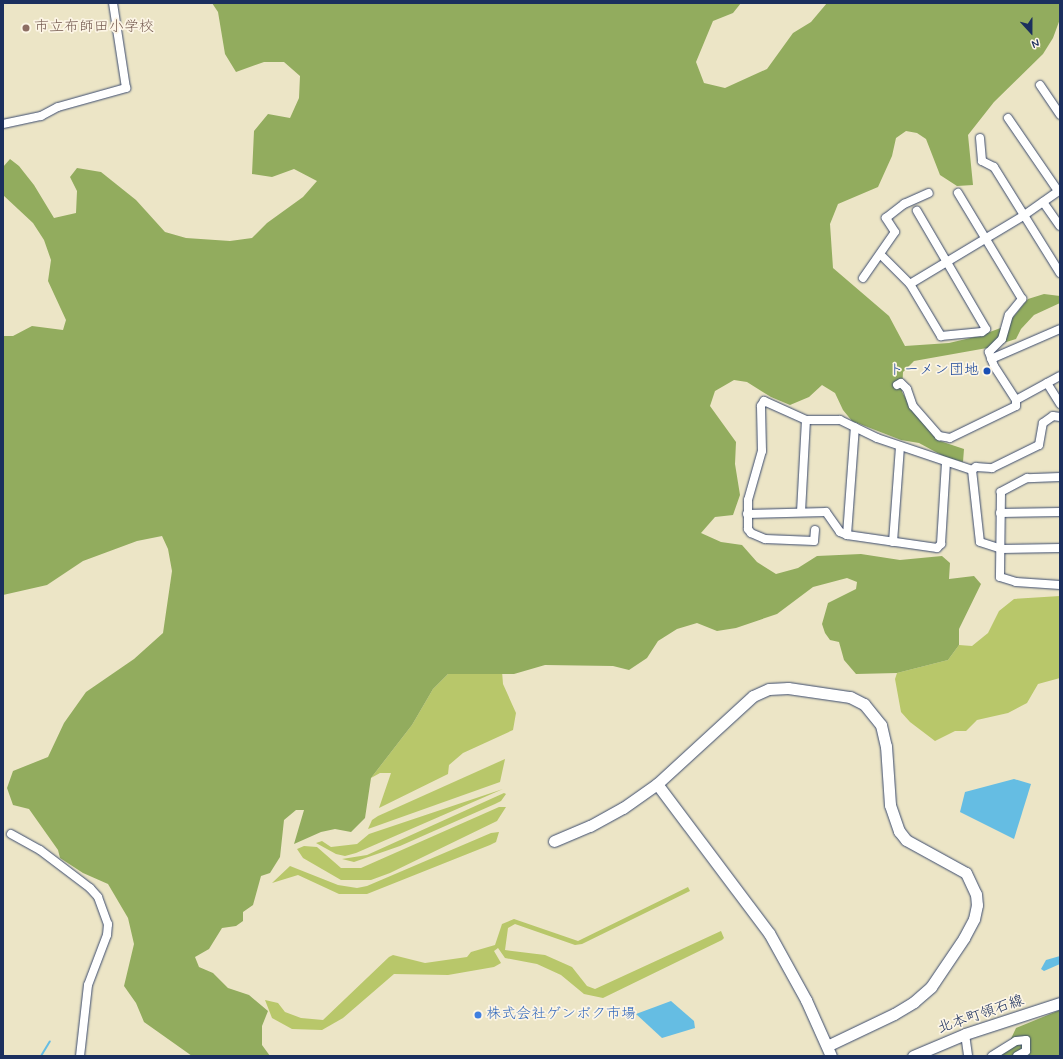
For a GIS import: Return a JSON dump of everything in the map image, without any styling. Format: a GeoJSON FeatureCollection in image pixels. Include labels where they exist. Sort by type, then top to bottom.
{"type":"FeatureCollection","features":[{"type":"Feature","properties":{"kind":"street"},"geometry":{"type":"LineString","coordinates":[[3,124],[40,116],[58,107],[126,88],[113,3]]}},
{"type":"Feature","properties":{"kind":"street"},"geometry":{"type":"LineString","coordinates":[[1040,85],[1060,115]]}},
{"type":"Feature","properties":{"kind":"street"},"geometry":{"type":"LineString","coordinates":[[910,284],[1023,216],[1059,190],[1008,118]]}},
{"type":"Feature","properties":{"kind":"street"},"geometry":{"type":"LineString","coordinates":[[980,138],[982,161],[994,167],[1023,216],[1060,273]]}},
{"type":"Feature","properties":{"kind":"street"},"geometry":{"type":"LineString","coordinates":[[863,278],[881,255],[895,232],[886,218],[904,204],[929,193]]}},
{"type":"Feature","properties":{"kind":"street"},"geometry":{"type":"LineString","coordinates":[[897,384],[901,383],[907,389],[913,406],[939,436],[950,438],[1016,406],[1016,400],[991,359],[989,352],[1002,338],[1009,315],[1022,299],[958,193]]}},
{"type":"Feature","properties":{"kind":"street"},"geometry":{"type":"LineString","coordinates":[[1043,202],[1060,226]]}},
{"type":"Feature","properties":{"kind":"street"},"geometry":{"type":"LineString","coordinates":[[881,255],[910,284],[941,336],[982,332],[986,329],[917,211]]}},
{"type":"Feature","properties":{"kind":"street"},"geometry":{"type":"LineString","coordinates":[[991,359],[1060,329]]}},
{"type":"Feature","properties":{"kind":"street"},"geometry":{"type":"LineString","coordinates":[[1016,400],[1060,376]]}},
{"type":"Feature","properties":{"kind":"street"},"geometry":{"type":"LineString","coordinates":[[1047,383],[1060,404]]}},
{"type":"Feature","properties":{"kind":"street"},"geometry":{"type":"LineString","coordinates":[[815,530],[814,541],[765,539],[752,533],[748,529],[746,514],[748,500],[762,451],[761,406],[764,402],[806,420],[840,420],[855,428],[900,446],[972,470],[976,467],[992,468],[1039,445],[1043,423],[1054,416],[1060,418]]}},
{"type":"Feature","properties":{"kind":"street"},"geometry":{"type":"LineString","coordinates":[[801,512],[806,420]]}},
{"type":"Feature","properties":{"kind":"street"},"geometry":{"type":"LineString","coordinates":[[847,535],[855,428]]}},
{"type":"Feature","properties":{"kind":"street"},"geometry":{"type":"LineString","coordinates":[[894,542],[900,446]]}},
{"type":"Feature","properties":{"kind":"street"},"geometry":{"type":"LineString","coordinates":[[746,514],[826,512],[840,532],[847,535],[937,548],[941,544],[946,462]]}},
{"type":"Feature","properties":{"kind":"street"},"geometry":{"type":"LineString","coordinates":[[972,470],[980,542],[1000,549],[1060,548]]}},
{"type":"Feature","properties":{"kind":"street"},"geometry":{"type":"LineString","coordinates":[[1060,477],[1027,478],[1001,492],[1000,577],[1016,582],[1060,585]]}},
{"type":"Feature","properties":{"kind":"street"},"geometry":{"type":"LineString","coordinates":[[1000,513],[1060,512]]}},
{"type":"Feature","properties":{"kind":"street"},"geometry":{"type":"LineString","coordinates":[[554,841],[617,812],[656,784],[738,707],[753,696],[769,689],[808,689],[850,697],[864,704],[874,713],[881,725],[886,746],[890,805],[900,831],[906,840],[966,873],[976,894],[977,906],[974,919],[964,938],[931,987],[914,1002],[829,1051],[789,967],[769,933],[656,784]]}},
{"type":"Feature","properties":{"kind":"street"},"geometry":{"type":"LineString","coordinates":[[11,834],[40,850],[90,888],[98,897],[108,924],[107,934],[88,985],[80,1056]]}},
{"type":"Feature","properties":{"kind":"street","name":"北本町領石線"},"geometry":{"type":"LineString","coordinates":[[913,1056],[965,1034],[1060,1003]]}},
{"type":"Feature","properties":{"kind":"street"},"geometry":{"type":"LineString","coordinates":[[965,1034],[968,1056]]}},
{"type":"Feature","properties":{"kind":"street"},"geometry":{"type":"LineString","coordinates":[[992,1056],[1021,1039],[1026,1040],[1026,1050],[1017,1056]]}},
{"type":"Feature","properties":{"kind":"green space"},"geometry":{"type":"Polygon","coordinates":[[[212,3],[741,3],[733,13],[713,21],[696,62],[704,83],[725,88],[767,69],[793,33],[811,22],[827,3],[1060,3],[1060,19],[1053,38],[1043,54],[994,102],[968,135],[973,185],[957,186],[940,175],[926,139],[917,133],[906,131],[896,138],[892,156],[878,187],[838,204],[830,224],[833,268],[889,316],[905,346],[949,343],[979,336],[1006,326],[1028,299],[1044,294],[1060,296],[1060,303],[1034,315],[1021,329],[1016,339],[987,348],[914,361],[903,372],[902,392],[913,410],[937,440],[964,449],[963,462],[945,457],[919,443],[901,440],[852,421],[843,410],[835,393],[822,385],[809,397],[790,405],[771,397],[747,382],[734,380],[715,391],[710,406],[736,442],[735,464],[740,495],[733,515],[715,517],[701,533],[721,542],[742,545],[757,562],[776,574],[798,568],[817,556],[861,554],[900,560],[942,556],[950,563],[949,579],[974,576],[981,584],[959,629],[959,645],[948,660],[897,673],[856,674],[844,660],[839,642],[830,640],[825,633],[822,624],[828,603],[856,589],[857,582],[847,578],[813,587],[777,614],[736,628],[717,631],[697,623],[677,629],[658,641],[647,658],[629,670],[613,666],[545,665],[514,674],[448,674],[433,689],[412,725],[371,778],[365,818],[351,832],[335,829],[321,832],[294,844],[304,810],[296,810],[284,820],[280,857],[270,873],[261,876],[253,905],[243,912],[243,921],[236,926],[222,928],[209,949],[195,957],[199,967],[213,973],[228,988],[249,995],[268,1011],[262,1026],[262,1045],[270,1056],[192,1056],[144,1022],[136,1003],[124,986],[134,944],[128,918],[108,884],[83,873],[60,858],[58,850],[29,809],[13,805],[7,788],[13,771],[48,757],[64,723],[86,692],[134,659],[163,633],[172,571],[168,549],[162,536],[137,541],[83,561],[47,585],[3,595],[3,336],[13,336],[32,326],[63,330],[66,320],[48,281],[51,260],[44,240],[33,223],[3,195],[3,167],[10,159],[19,166],[34,185],[54,218],[76,213],[77,191],[70,177],[77,168],[101,172],[136,200],[165,232],[186,238],[230,241],[252,238],[267,223],[303,197],[317,181],[294,169],[272,177],[252,174],[254,131],[268,114],[290,118],[299,98],[300,76],[284,62],[264,62],[236,72],[225,54],[218,12],[212,3]]]}},
{"type":"Feature","properties":{"kind":"green space"},"geometry":{"type":"Polygon","coordinates":[[[1060,596],[1060,678],[1038,684],[1027,703],[1008,713],[977,720],[966,731],[955,731],[935,741],[910,722],[901,712],[895,679],[897,673],[948,660],[959,645],[972,646],[988,633],[999,611],[1014,599],[1060,596]]]}},
{"type":"Feature","properties":{"kind":"green space"},"geometry":{"type":"Polygon","coordinates":[[[502,671],[503,684],[516,713],[513,730],[463,753],[449,765],[448,774],[379,808],[391,773],[380,773],[371,778],[412,725],[433,689],[448,674],[502,671]]]}},
{"type":"Feature","properties":{"kind":"green space"},"geometry":{"type":"Polygon","coordinates":[[[505,759],[500,782],[368,829],[372,820],[378,816],[505,759]]]}},
{"type":"Feature","properties":{"kind":"green space"},"geometry":{"type":"Polygon","coordinates":[[[503,789],[356,853],[345,856],[336,854],[316,843],[322,841],[331,847],[357,844],[369,834],[503,789]]]}},
{"type":"Feature","properties":{"kind":"green space"},"geometry":{"type":"Polygon","coordinates":[[[504,793],[506,794],[501,801],[400,846],[354,862],[342,859],[367,855],[504,793]]]}},
{"type":"Feature","properties":{"kind":"green space"},"geometry":{"type":"Polygon","coordinates":[[[499,807],[506,807],[497,821],[390,873],[371,880],[341,880],[303,858],[297,849],[304,846],[317,847],[341,868],[361,868],[499,807]]]}},
{"type":"Feature","properties":{"kind":"green space"},"geometry":{"type":"Polygon","coordinates":[[[499,832],[496,842],[490,845],[367,894],[339,894],[298,875],[272,883],[290,866],[338,885],[357,888],[367,886],[491,833],[499,832]]]}},
{"type":"Feature","properties":{"kind":"green space"},"geometry":{"type":"Polygon","coordinates":[[[688,887],[690,891],[582,944],[575,945],[515,924],[508,928],[505,950],[545,955],[572,967],[587,986],[595,989],[721,931],[724,938],[722,940],[603,998],[584,994],[561,975],[537,964],[505,958],[498,948],[494,951],[501,963],[494,967],[448,975],[394,974],[343,1018],[322,1030],[292,1029],[272,1018],[265,1000],[278,1003],[285,1012],[301,1018],[323,1020],[389,957],[393,955],[425,963],[467,957],[471,952],[495,945],[502,924],[514,919],[578,941],[688,887]]]}},
{"type":"Feature","properties":{"kind":"green space"},"geometry":{"type":"Polygon","coordinates":[[[1060,1010],[1060,1056],[988,1056],[1009,1043],[1016,1028],[1060,1010]]]}},
{"type":"Feature","properties":{"kind":"water"},"geometry":{"type":"Polygon","coordinates":[[[1014,779],[1031,784],[1014,839],[960,812],[965,792],[1014,779]]]}},
{"type":"Feature","properties":{"kind":"water"},"geometry":{"type":"Polygon","coordinates":[[[1060,956],[1060,964],[1044,971],[1041,969],[1046,960],[1060,956]]]}},
{"type":"Feature","properties":{"kind":"water"},"geometry":{"type":"Polygon","coordinates":[[[671,1001],[694,1021],[695,1028],[662,1038],[636,1014],[671,1001]]]}},
{"type":"Feature","properties":{"kind":"waterway"},"geometry":{"type":"LineString","coordinates":[[41,1056],[50,1041]]}},
{"type":"Feature","properties":{"kind":"place","name":"市立布師田小学校"},"geometry":{"type":"Point","coordinates":[26,28]}},
{"type":"Feature","properties":{"kind":"place","name":"トーメン団地"},"geometry":{"type":"Point","coordinates":[987,371]}},
{"type":"Feature","properties":{"kind":"place","name":"株式会社ゲンボク市場"},"geometry":{"type":"Point","coordinates":[478,1015]}}]}
